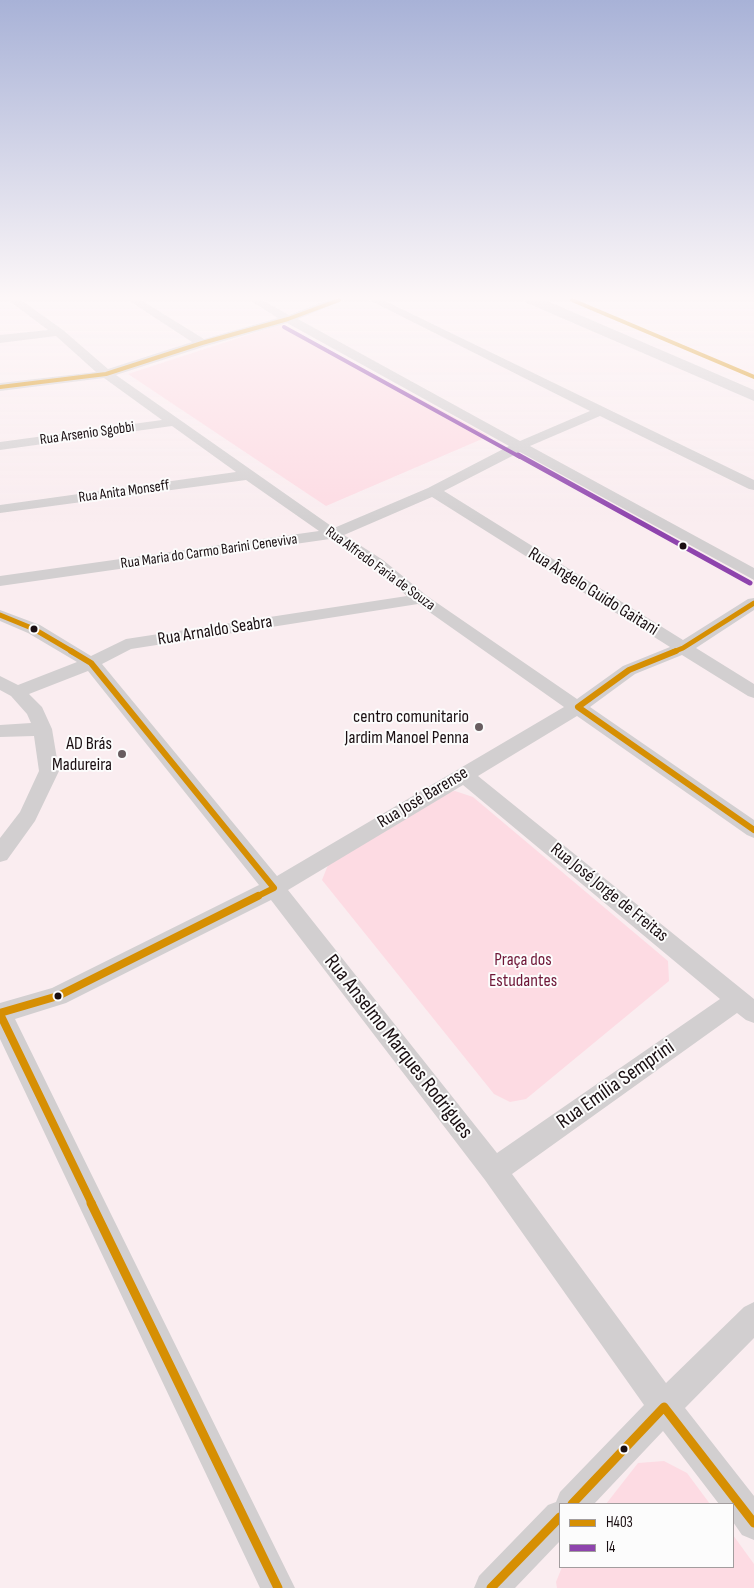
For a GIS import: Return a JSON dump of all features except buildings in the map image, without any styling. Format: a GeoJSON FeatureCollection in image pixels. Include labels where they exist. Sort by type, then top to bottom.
{"type":"FeatureCollection","features":[{"type":"Feature","properties":{"kind":"main road"},"geometry":{"type":"LineString","coordinates":[[703,374],[754,396]]}},
{"type":"Feature","properties":{"kind":"street"},"geometry":{"type":"LineString","coordinates":[[0,387],[105,374]]}},
{"type":"Feature","properties":{"kind":"street","name":"Rua Alfredo Faria de Souza"},"geometry":{"type":"LineString","coordinates":[[106,374],[248,475],[377,563],[421,600],[754,830]]}},
{"type":"Feature","properties":{"kind":"street"},"geometry":{"type":"LineString","coordinates":[[389,374],[754,575]]}},
{"type":"Feature","properties":{"kind":"street"},"geometry":{"type":"LineString","coordinates":[[528,374],[754,486]]}},
{"type":"Feature","properties":{"kind":"street","name":"Rua Maria do Carmo Barini Ceneviva"},"geometry":{"type":"LineString","coordinates":[[0,581],[333,534],[433,491],[520,446],[602,410]]}},
{"type":"Feature","properties":{"kind":"street","name":"Rua Arsenio Sgobbi"},"geometry":{"type":"LineString","coordinates":[[0,446],[174,422]]}},
{"type":"Feature","properties":{"kind":"street","name":"Rua Anita Monseff"},"geometry":{"type":"LineString","coordinates":[[0,509],[248,475]]}},
{"type":"Feature","properties":{"kind":"street","name":"Rua Ângelo Guido Gaitani"},"geometry":{"type":"LineString","coordinates":[[433,491],[754,692]]}},
{"type":"Feature","properties":{"kind":"street","name":"Rua Arnaldo Seabra"},"geometry":{"type":"LineString","coordinates":[[8,687],[91,663],[126,644],[421,600]]}},
{"type":"Feature","properties":{"kind":"street","name":"Rua José Barense"},"geometry":{"type":"LineString","coordinates":[[0,1013],[58,996],[274,888],[578,707],[629,670],[683,648],[754,603]]}},
{"type":"Feature","properties":{"kind":"street","name":"Rua Anselmo Marques Rodrigues"},"geometry":{"type":"LineString","coordinates":[[0,615],[34,629],[91,663],[274,888],[494,1171],[664,1407],[754,1524]]}},
{"type":"Feature","properties":{"kind":"street"},"geometry":{"type":"LineString","coordinates":[[0,854],[28,816],[49,771],[44,729],[35,711],[8,687]]}},
{"type":"Feature","properties":{"kind":"street"},"geometry":{"type":"LineString","coordinates":[[0,732],[44,729]]}},
{"type":"Feature","properties":{"kind":"street","name":"Rua José Jorge de Freitas"},"geometry":{"type":"LineString","coordinates":[[463,774],[746,1006]]}},
{"type":"Feature","properties":{"kind":"street","name":"Rua Emília Semprini"},"geometry":{"type":"LineString","coordinates":[[494,1171],[746,1006]]}},
{"type":"Feature","properties":{"kind":"street"},"geometry":{"type":"LineString","coordinates":[[0,1013],[278,1588]]}},
{"type":"Feature","properties":{"kind":"street"},"geometry":{"type":"LineString","coordinates":[[573,1503],[664,1407],[754,1317]]}},
{"type":"Feature","properties":{"kind":"street"},"geometry":{"type":"LineString","coordinates":[[493,1587],[559,1518]]}},
{"type":"Feature","properties":{"kind":"green space"},"geometry":{"type":"Polygon","coordinates":[[[128,374],[374,374],[489,436],[326,506],[128,374]]]}},
{"type":"Feature","properties":{"kind":"green space","name":"Praça dos Estudantes"},"geometry":{"type":"Polygon","coordinates":[[[455,791],[473,797],[668,961],[669,981],[526,1099],[510,1102],[494,1094],[322,880],[330,860],[441,793],[455,791]]]}},
{"type":"Feature","properties":{"kind":"green space"},"geometry":{"type":"Polygon","coordinates":[[[664,1461],[687,1473],[709,1503],[607,1503],[638,1463],[664,1461]]]}},
{"type":"Feature","properties":{"kind":"green space"},"geometry":{"type":"Polygon","coordinates":[[[734,1536],[754,1564],[754,1588],[557,1588],[556,1582],[562,1568],[734,1568],[734,1536]]]}},
{"type":"Feature","properties":{"kind":"transit line","name":"H403"},"geometry":{"type":"LineString","coordinates":[[0,387],[105,374]]}},
{"type":"Feature","properties":{"kind":"transit line","name":"I4"},"geometry":{"type":"LineString","coordinates":[[370,374],[750,583]]}},
{"type":"Feature","properties":{"kind":"transit line","name":"H403"},"geometry":{"type":"LineString","coordinates":[[747,374],[754,377]]}},
{"type":"Feature","properties":{"kind":"transit line","name":"H403"},"geometry":{"type":"LineString","coordinates":[[754,603],[683,648],[629,670],[578,707],[754,830]]}},
{"type":"Feature","properties":{"kind":"transit line","name":"H403"},"geometry":{"type":"LineString","coordinates":[[0,615],[34,629],[91,663],[274,888],[58,996],[0,1013]]}},
{"type":"Feature","properties":{"kind":"transit line","name":"H403"},"geometry":{"type":"LineString","coordinates":[[0,1014],[278,1588]]}},
{"type":"Feature","properties":{"kind":"transit line","name":"H403"},"geometry":{"type":"LineString","coordinates":[[573,1503],[664,1407],[754,1523]]}},
{"type":"Feature","properties":{"kind":"transit line","name":"H403"},"geometry":{"type":"LineString","coordinates":[[491,1588],[559,1518]]}},
{"type":"Feature","properties":{"kind":"place","name":"centro comunitario Jardim Manoel Penna"},"geometry":{"type":"Point","coordinates":[479,727]}},
{"type":"Feature","properties":{"kind":"place","name":"AD Brás Madureira"},"geometry":{"type":"Point","coordinates":[122,754]}}]}
